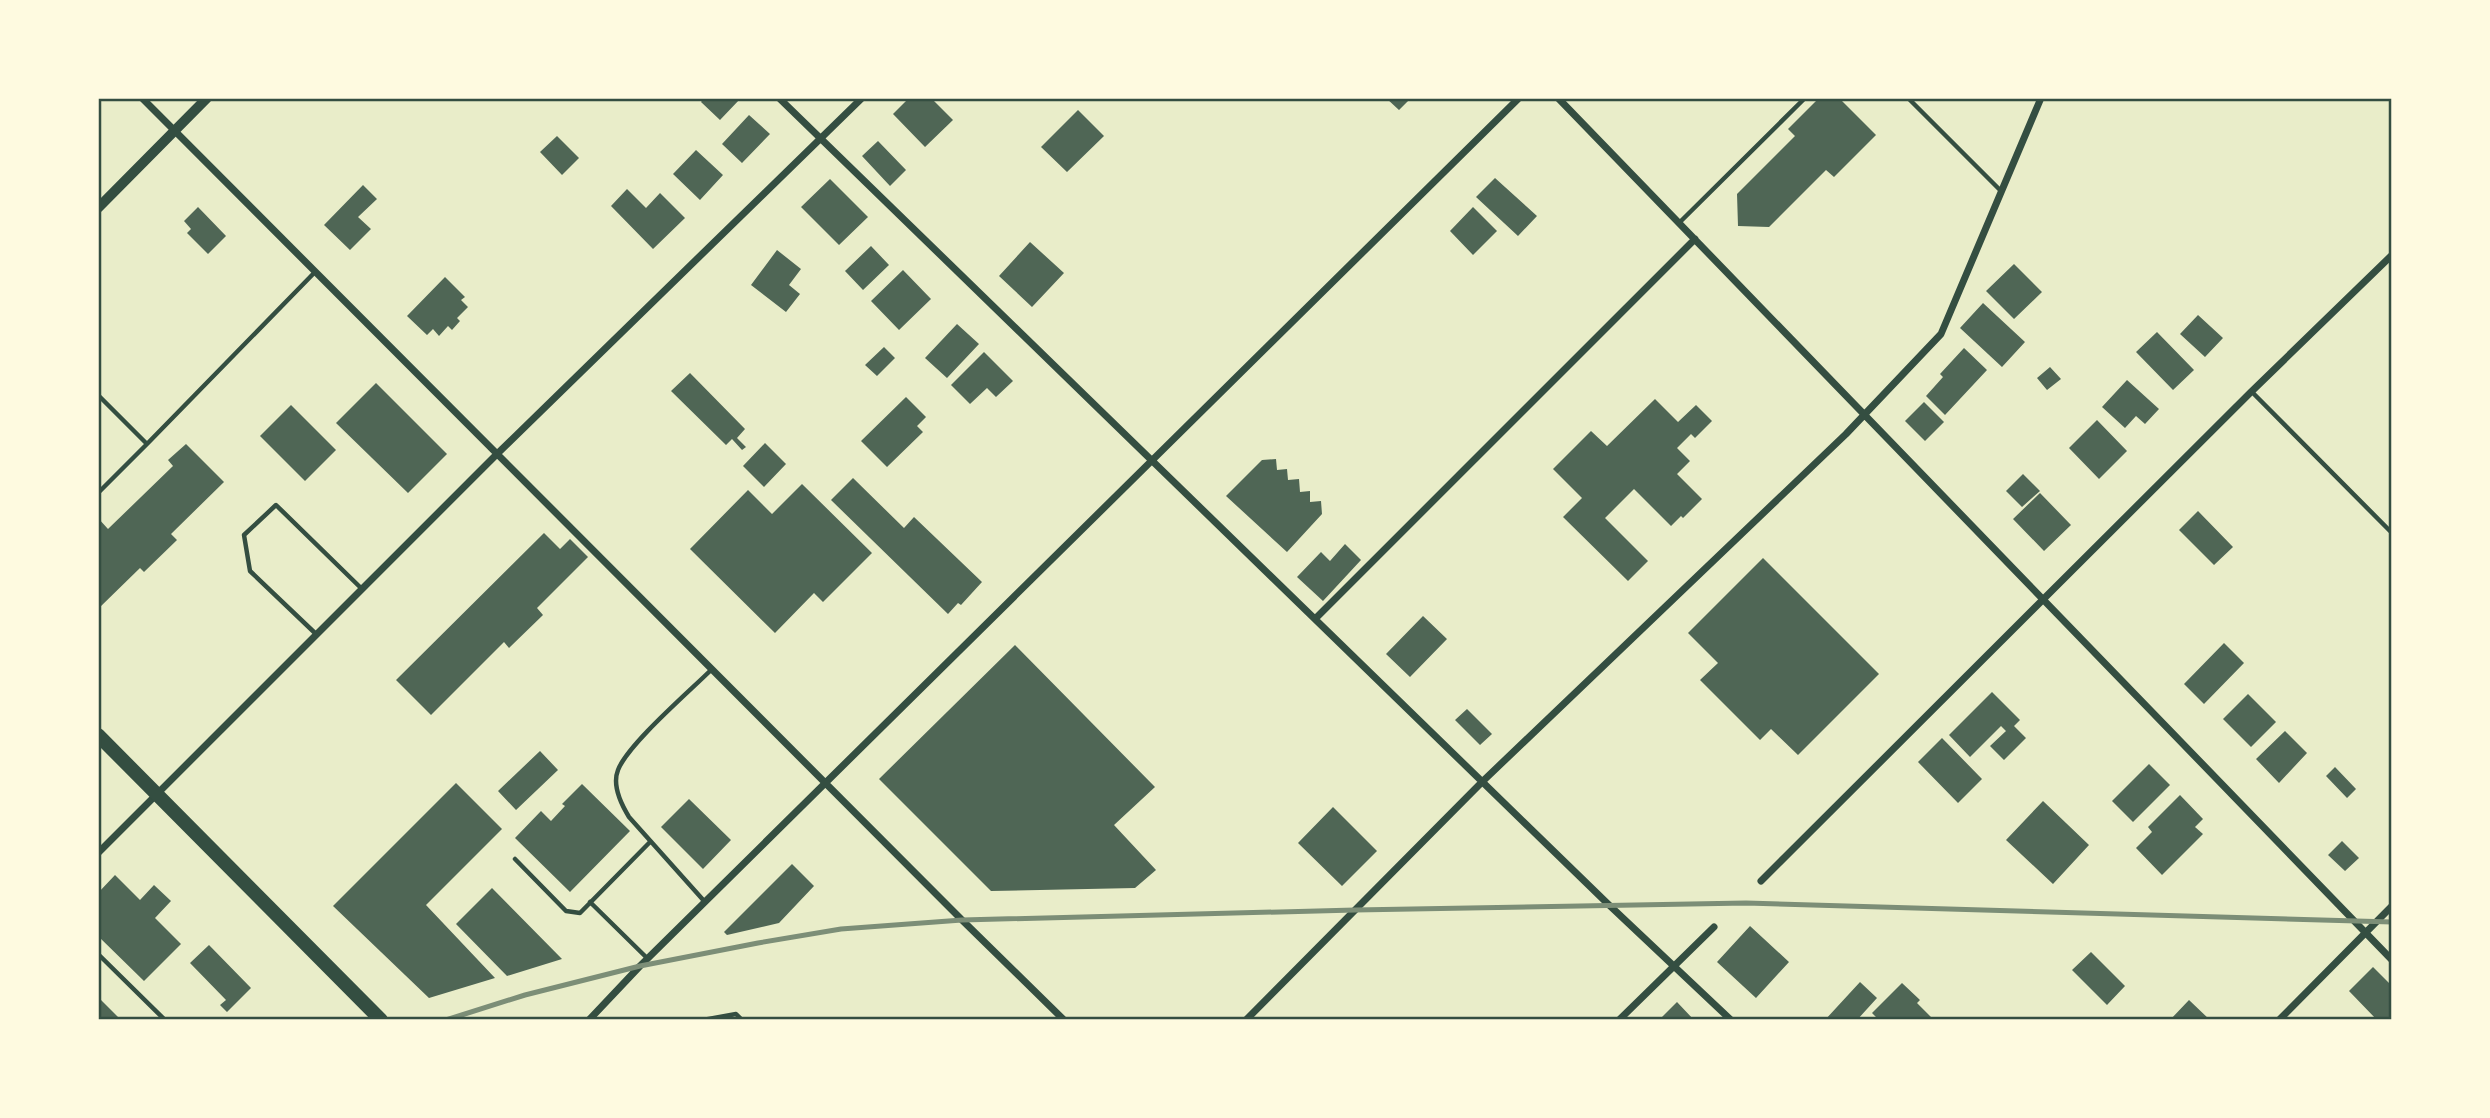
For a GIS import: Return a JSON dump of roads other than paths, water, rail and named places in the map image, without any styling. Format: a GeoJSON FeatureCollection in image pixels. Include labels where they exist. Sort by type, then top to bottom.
{"type":"FeatureCollection","features":[{"type":"Feature","properties":{"kind":"main road"},"geometry":{"type":"LineString","coordinates":[[98,735],[382,1020]]}},
{"type":"Feature","properties":{"kind":"street"},"geometry":{"type":"LineString","coordinates":[[142,98],[1064,1020]]}},
{"type":"Feature","properties":{"kind":"street"},"geometry":{"type":"LineString","coordinates":[[98,208],[207,98]]}},
{"type":"Feature","properties":{"kind":"street"},"geometry":{"type":"LineString","coordinates":[[779,98],[1608,904],[1731,1020]]}},
{"type":"Feature","properties":{"kind":"street"},"geometry":{"type":"LineString","coordinates":[[98,853],[497,454],[862,98]]}},
{"type":"Feature","properties":{"kind":"street"},"geometry":{"type":"LineString","coordinates":[[589,1020],[705,902],[1519,98]]}},
{"type":"Feature","properties":{"kind":"street"},"geometry":{"type":"LineString","coordinates":[[1558,98],[2392,960]]}},
{"type":"Feature","properties":{"kind":"street"},"geometry":{"type":"LineString","coordinates":[[1246,1020],[1483,781],[1846,434],[1941,334],[2041,98]]}},
{"type":"Feature","properties":{"kind":"street"},"geometry":{"type":"LineString","coordinates":[[1316,618],[1695,239]]}},
{"type":"Feature","properties":{"kind":"street"},"geometry":{"type":"LineString","coordinates":[[1761,881],[2392,255]]}},
{"type":"Feature","properties":{"kind":"street"},"geometry":{"type":"LineString","coordinates":[[2279,1020],[2392,906]]}},
{"type":"Feature","properties":{"kind":"street"},"geometry":{"type":"LineString","coordinates":[[1619,1020],[1714,927]]}},
{"type":"Feature","properties":{"kind":"lane"},"geometry":{"type":"LineString","coordinates":[[1679,223],[1805,98]]}},
{"type":"Feature","properties":{"kind":"lane"},"geometry":{"type":"LineString","coordinates":[[1908,98],[2001,191]]}},
{"type":"Feature","properties":{"kind":"lane"},"geometry":{"type":"LineString","coordinates":[[98,493],[315,272]]}},
{"type":"Feature","properties":{"kind":"lane"},"geometry":{"type":"LineString","coordinates":[[2251,392],[2392,533]]}},
{"type":"Feature","properties":{"kind":"lane"},"geometry":{"type":"LineString","coordinates":[[98,395],[147,444]]}},
{"type":"Feature","properties":{"kind":"lane"},"geometry":{"type":"LineString","coordinates":[[317,635],[250,571],[244,535],[276,505],[362,590]]}},
{"type":"Feature","properties":{"kind":"lane"},"geometry":{"type":"LineString","coordinates":[[705,902],[629,817],[621,804],[617,789],[617,772],[637,744],[712,669]]}},
{"type":"Feature","properties":{"kind":"lane"},"geometry":{"type":"LineString","coordinates":[[515,859],[566,911],[580,913],[650,842]]}},
{"type":"Feature","properties":{"kind":"lane"},"geometry":{"type":"LineString","coordinates":[[590,902],[648,959]]}},
{"type":"Feature","properties":{"kind":"lane"},"geometry":{"type":"LineString","coordinates":[[98,954],[165,1020]]}},
{"type":"Feature","properties":{"kind":"lane"},"geometry":{"type":"LineString","coordinates":[[703,1020],[736,1014],[742,1020]]}},
{"type":"Feature","properties":{"kind":"railway"},"geometry":{"type":"LineString","coordinates":[[446,1020],[525,995],[640,966],[758,943],[841,929],[962,920],[1746,903],[2392,922]]}}]}
